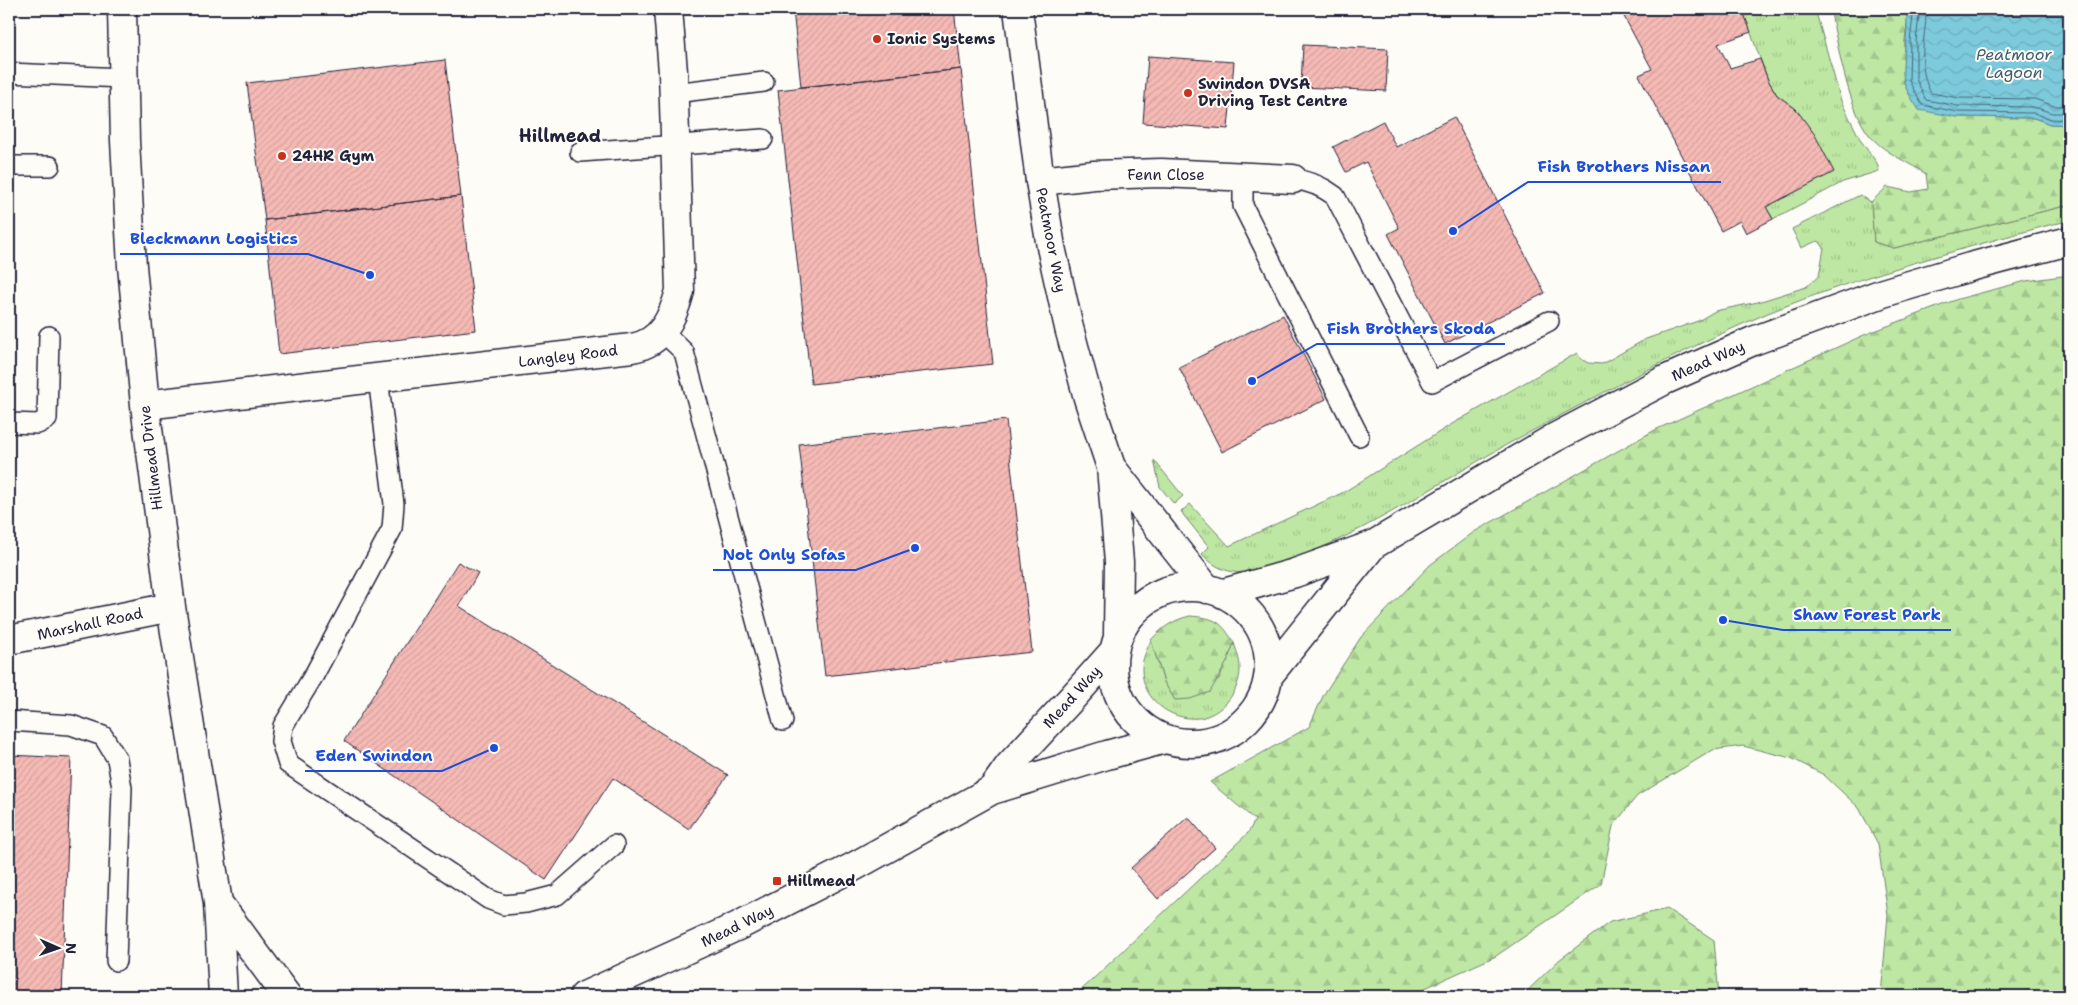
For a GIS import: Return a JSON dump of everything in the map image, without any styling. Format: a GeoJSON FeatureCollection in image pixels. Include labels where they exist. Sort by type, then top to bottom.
{"type":"FeatureCollection","features":[{"type":"Feature","properties":{"kind":"main road","name":"Hillmead Drive"},"geometry":{"type":"LineString","coordinates":[[122,9],[123,78],[132,266],[145,406],[170,607],[218,904],[223,996]]}},
{"type":"Feature","properties":{"kind":"main road","name":"Langley Road"},"geometry":{"type":"LineString","coordinates":[[145,406],[641,347],[650,342],[662,332],[675,310],[680,291],[674,93],[668,9]]}},
{"type":"Feature","properties":{"kind":"main road","name":"Peatmoor Way"},"geometry":{"type":"LineString","coordinates":[[1018,9],[1040,181],[1051,247],[1069,328],[1088,398],[1111,467],[1119,562],[1116,642]]}},
{"type":"Feature","properties":{"kind":"main road","name":"Fenn Close"},"geometry":{"type":"LineString","coordinates":[[1040,181],[1094,175],[1161,173],[1293,179]]}},
{"type":"Feature","properties":{"kind":"main road","name":"Mead Way"},"geometry":{"type":"LineString","coordinates":[[1216,591],[1295,573],[1373,545],[1554,438],[1665,380],[1753,341],[1883,292],[1970,266],[2069,241]]}},
{"type":"Feature","properties":{"kind":"main road","name":"Peatmoor Way"},"geometry":{"type":"LineString","coordinates":[[1111,467],[1216,591]]}},
{"type":"Feature","properties":{"kind":"main road","name":"Mead Way"},"geometry":{"type":"LineString","coordinates":[[1269,675],[1373,545]]}},
{"type":"Feature","properties":{"kind":"main road"},"geometry":{"type":"LineString","coordinates":[[1198,586],[1216,591],[1245,607],[1260,627],[1268,650],[1269,675],[1262,699],[1248,719],[1230,733],[1210,742],[1187,744],[1165,739],[1144,728],[1128,712],[1117,691],[1112,668],[1116,642],[1127,619],[1147,600],[1171,589],[1198,586]]}},
{"type":"Feature","properties":{"kind":"main road","name":"Marshall Road"},"geometry":{"type":"LineString","coordinates":[[9,640],[170,607]]}},
{"type":"Feature","properties":{"kind":"main road","name":"Mead Way"},"geometry":{"type":"LineString","coordinates":[[992,790],[1009,766],[1072,698],[1116,642]]}},
{"type":"Feature","properties":{"kind":"main road","name":"Mead Way"},"geometry":{"type":"LineString","coordinates":[[584,996],[738,926],[855,866],[992,790],[1165,739]]}},
{"type":"Feature","properties":{"kind":"main road","name":"Hillmead Drive"},"geometry":{"type":"LineString","coordinates":[[218,904],[286,996]]}},
{"type":"Feature","properties":{"kind":"lane"},"geometry":{"type":"LineString","coordinates":[[9,73],[123,78]]}},
{"type":"Feature","properties":{"kind":"lane"},"geometry":{"type":"LineString","coordinates":[[674,93],[764,82]]}},
{"type":"Feature","properties":{"kind":"lane"},"geometry":{"type":"LineString","coordinates":[[580,152],[763,140]]}},
{"type":"Feature","properties":{"kind":"lane"},"geometry":{"type":"LineString","coordinates":[[9,166],[50,166]]}},
{"type":"Feature","properties":{"kind":"lane"},"geometry":{"type":"LineString","coordinates":[[1243,176],[1243,206],[1360,436]]}},
{"type":"Feature","properties":{"kind":"lane"},"geometry":{"type":"LineString","coordinates":[[1293,179],[1308,181],[1325,188],[1335,196],[1432,382],[1549,321]]}},
{"type":"Feature","properties":{"kind":"lane"},"geometry":{"type":"LineString","coordinates":[[662,332],[684,352],[783,721]]}},
{"type":"Feature","properties":{"kind":"lane"},"geometry":{"type":"LineString","coordinates":[[9,423],[38,424],[47,419],[49,336]]}},
{"type":"Feature","properties":{"kind":"lane"},"geometry":{"type":"LineString","coordinates":[[378,378],[394,504],[392,529],[314,675],[283,726],[281,741],[288,764],[488,899],[504,904],[526,902],[557,895],[614,845]]}},
{"type":"Feature","properties":{"kind":"lane"},"geometry":{"type":"LineString","coordinates":[[9,721],[71,725],[103,736],[117,759],[122,788],[116,961]]}},
{"type":"Feature","properties":{"kind":"green space"},"geometry":{"type":"Polygon","coordinates":[[[1742,9],[1815,9],[1841,101],[1861,141],[1877,163],[1879,171],[1843,182],[1773,219],[1766,207],[1833,172],[1796,109],[1777,95],[1768,80],[1742,9]]]}},
{"type":"Feature","properties":{"kind":"green space"},"geometry":{"type":"Polygon","coordinates":[[[1830,9],[1905,9],[1908,16],[1905,40],[1904,82],[1957,117],[2034,118],[2050,124],[2069,125],[2069,205],[1894,248],[1874,242],[1871,202],[1887,187],[1911,192],[1928,189],[1926,174],[1886,150],[1866,130],[1851,99],[1830,9]]]}},
{"type":"Feature","properties":{"kind":"green space"},"geometry":{"type":"Polygon","coordinates":[[[1860,195],[1871,202],[1874,242],[1894,248],[2069,205],[2069,221],[1907,265],[1837,287],[1742,324],[1666,360],[1567,412],[1354,532],[1280,566],[1251,573],[1233,572],[1217,566],[1202,554],[1209,547],[1181,512],[1190,504],[1229,546],[1344,492],[1452,424],[1577,353],[1581,359],[1588,363],[1602,364],[1646,339],[1698,321],[1715,311],[1758,302],[1806,287],[1819,276],[1824,248],[1817,241],[1801,248],[1792,229],[1860,195]]]}},
{"type":"Feature","properties":{"kind":"green space"},"geometry":{"type":"Polygon","coordinates":[[[2069,275],[2069,996],[1881,996],[1888,915],[1878,844],[1859,808],[1824,775],[1791,758],[1743,746],[1713,750],[1637,796],[1613,826],[1601,884],[1496,956],[1425,988],[1422,996],[1075,996],[1248,833],[1255,820],[1210,782],[1309,727],[1324,694],[1361,637],[1430,565],[1474,532],[1655,430],[1864,335],[1958,299],[2026,281],[2069,275]]]}},
{"type":"Feature","properties":{"kind":"green space"},"geometry":{"type":"Polygon","coordinates":[[[1154,460],[1183,496],[1174,504],[1160,487],[1154,460]]]}},
{"type":"Feature","properties":{"kind":"green space"},"geometry":{"type":"Polygon","coordinates":[[[1190,616],[1206,618],[1217,622],[1234,643],[1227,662],[1210,692],[1190,699],[1175,700],[1164,682],[1151,640],[1169,625],[1190,616]]]}},
{"type":"Feature","properties":{"kind":"green space"},"geometry":{"type":"Polygon","coordinates":[[[1151,640],[1164,682],[1175,700],[1219,679],[1234,643],[1240,669],[1237,686],[1228,701],[1215,712],[1199,718],[1178,716],[1160,706],[1152,698],[1143,680],[1143,661],[1151,640]]]}},
{"type":"Feature","properties":{"kind":"green space"},"geometry":{"type":"Polygon","coordinates":[[[1667,909],[1714,940],[1719,996],[1522,996],[1559,960],[1610,922],[1667,909]]]}},
{"type":"Feature","properties":{"kind":"water","name":"Peatmoor Lagoon"},"geometry":{"type":"Polygon","coordinates":[[[1905,9],[2069,9],[2069,125],[2050,124],[2034,118],[1957,117],[1919,110],[1908,93],[1904,82],[1903,64],[1907,26],[1905,9]]]}},
{"type":"Feature","properties":{"kind":"building","name":"Ionic Systems"},"geometry":{"type":"Polygon","coordinates":[[[793,9],[954,9],[961,69],[801,87],[793,9]]]}},
{"type":"Feature","properties":{"kind":"building"},"geometry":{"type":"Polygon","coordinates":[[[1620,9],[1742,9],[1751,32],[1718,44],[1730,68],[1760,59],[1768,80],[1777,95],[1796,109],[1815,135],[1834,172],[1766,207],[1773,219],[1746,233],[1740,221],[1721,231],[1639,75],[1652,69],[1620,9]]]}},
{"type":"Feature","properties":{"kind":"building"},"geometry":{"type":"Polygon","coordinates":[[[1303,45],[1388,49],[1386,91],[1301,87],[1303,45]]]}},
{"type":"Feature","properties":{"kind":"building","name":"Swindon DVSA Driving Test Centre"},"geometry":{"type":"Polygon","coordinates":[[[1148,56],[1234,62],[1228,129],[1143,123],[1148,56]]]}},
{"type":"Feature","properties":{"kind":"building"},"geometry":{"type":"Polygon","coordinates":[[[445,60],[461,196],[265,220],[247,83],[445,60]]]}},
{"type":"Feature","properties":{"kind":"building"},"geometry":{"type":"Polygon","coordinates":[[[961,69],[993,364],[811,384],[778,90],[961,69]]]}},
{"type":"Feature","properties":{"kind":"building"},"geometry":{"type":"Polygon","coordinates":[[[1454,117],[1545,293],[1445,344],[1388,234],[1399,228],[1366,162],[1346,172],[1333,147],[1383,121],[1396,147],[1454,117]]]}},
{"type":"Feature","properties":{"kind":"building"},"geometry":{"type":"Polygon","coordinates":[[[461,196],[476,330],[279,354],[265,220],[461,196]]]}},
{"type":"Feature","properties":{"kind":"building"},"geometry":{"type":"Polygon","coordinates":[[[1283,315],[1326,399],[1222,452],[1179,367],[1283,315]]]}},
{"type":"Feature","properties":{"kind":"building"},"geometry":{"type":"Polygon","coordinates":[[[1006,420],[1032,652],[825,676],[799,444],[1006,420]]]}},
{"type":"Feature","properties":{"kind":"building"},"geometry":{"type":"Polygon","coordinates":[[[458,562],[478,573],[459,606],[728,775],[689,829],[613,778],[546,880],[344,741],[458,562]]]}},
{"type":"Feature","properties":{"kind":"building"},"geometry":{"type":"Polygon","coordinates":[[[9,755],[71,758],[62,996],[9,996],[9,755]]]}},
{"type":"Feature","properties":{"kind":"building"},"geometry":{"type":"Polygon","coordinates":[[[1188,817],[1215,848],[1158,899],[1131,868],[1188,817]]]}},
{"type":"Feature","properties":{"kind":"building"},"geometry":{"type":"Polygon","coordinates":[[[751,992],[754,996],[741,996],[751,992]]]}},
{"type":"Feature","properties":{"kind":"place","name":"Ionic Systems"},"geometry":{"type":"Point","coordinates":[877,39]}},
{"type":"Feature","properties":{"kind":"place","name":"Swindon DVSA Driving Test Centre"},"geometry":{"type":"Point","coordinates":[1188,93]}},
{"type":"Feature","properties":{"kind":"place","name":"24HR Gym"},"geometry":{"type":"Point","coordinates":[282,156]}},
{"type":"Feature","properties":{"kind":"place","name":"Fish Brothers Nissan"},"geometry":{"type":"Point","coordinates":[1453,231]}},
{"type":"Feature","properties":{"kind":"place","name":"Bleckmann Logistics"},"geometry":{"type":"Point","coordinates":[370,275]}},
{"type":"Feature","properties":{"kind":"place","name":"Fish Brothers Skoda"},"geometry":{"type":"Point","coordinates":[1252,381]}},
{"type":"Feature","properties":{"kind":"place","name":"Not Only Sofas"},"geometry":{"type":"Point","coordinates":[915,548]}},
{"type":"Feature","properties":{"kind":"place","name":"Shaw Forest Park"},"geometry":{"type":"Point","coordinates":[1723,620]}},
{"type":"Feature","properties":{"kind":"place","name":"Eden Swindon"},"geometry":{"type":"Point","coordinates":[494,748]}},
{"type":"Feature","properties":{"kind":"place","name":"Hillmead"},"geometry":{"type":"Point","coordinates":[777,881]}},
{"type":"Feature","properties":{"kind":"district","name":"Hillmead"},"geometry":{"type":"Point","coordinates":[560,136]}}]}
